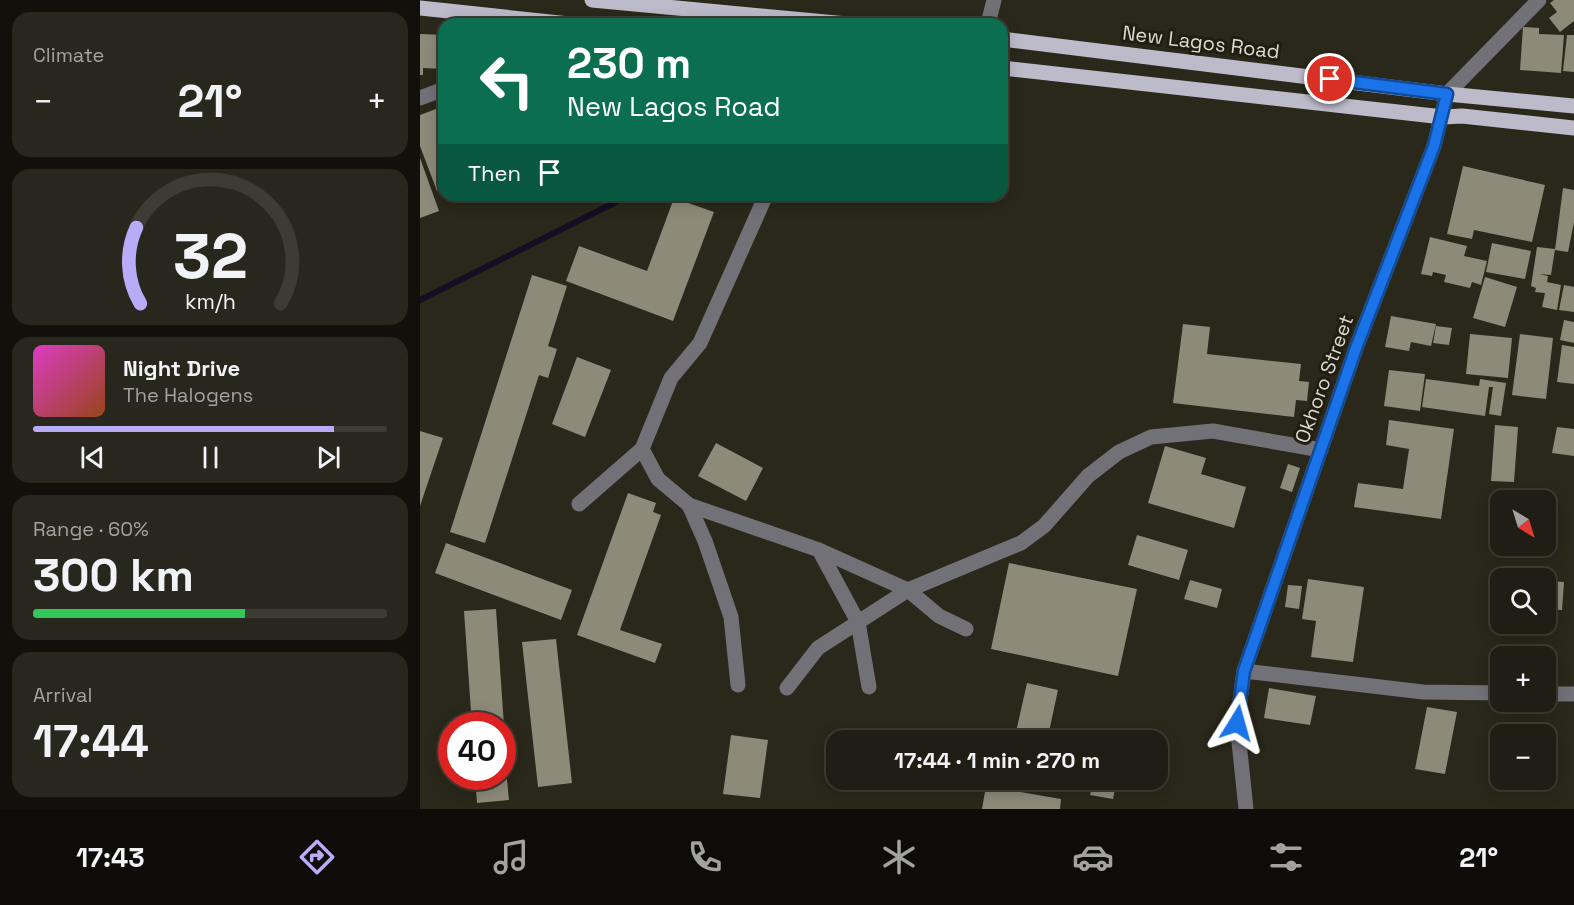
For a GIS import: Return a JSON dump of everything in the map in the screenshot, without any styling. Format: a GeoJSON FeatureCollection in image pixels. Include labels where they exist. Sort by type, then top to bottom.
{"type":"FeatureCollection","features":[{"type":"Feature","properties":{"kind":"main road"},"geometry":{"type":"LineString","coordinates":[[592,0],[784,18]]}},
{"type":"Feature","properties":{"kind":"main road"},"geometry":{"type":"LineString","coordinates":[[420,8],[482,18]]}},
{"type":"Feature","properties":{"kind":"main road","name":"New Lagos Road"},"geometry":{"type":"LineString","coordinates":[[1008,40],[1447,94],[1574,106]]}},
{"type":"Feature","properties":{"kind":"main road"},"geometry":{"type":"LineString","coordinates":[[1008,69],[1443,117],[1462,116],[1574,128]]}},
{"type":"Feature","properties":{"kind":"street"},"geometry":{"type":"LineString","coordinates":[[990,18],[994,0]]}},
{"type":"Feature","properties":{"kind":"street"},"geometry":{"type":"LineString","coordinates":[[1447,94],[1539,0]]}},
{"type":"Feature","properties":{"kind":"street"},"geometry":{"type":"LineString","coordinates":[[420,98],[438,92]]}},
{"type":"Feature","properties":{"kind":"street","name":"Okhoro Street"},"geometry":{"type":"LineString","coordinates":[[1246,809],[1237,723],[1244,671],[1321,450],[1443,117],[1447,94]]}},
{"type":"Feature","properties":{"kind":"street"},"geometry":{"type":"LineString","coordinates":[[579,504],[642,449],[671,378],[700,343],[763,201]]}},
{"type":"Feature","properties":{"kind":"street"},"geometry":{"type":"LineString","coordinates":[[786,688],[818,648],[908,590],[1021,543],[1044,526],[1088,476],[1119,452],[1151,437],[1213,431],[1321,450]]}},
{"type":"Feature","properties":{"kind":"street"},"geometry":{"type":"LineString","coordinates":[[642,449],[658,479],[689,506],[819,550],[908,590],[939,616],[966,629]]}},
{"type":"Feature","properties":{"kind":"street"},"geometry":{"type":"LineString","coordinates":[[689,506],[705,542],[731,617],[738,685]]}},
{"type":"Feature","properties":{"kind":"street"},"geometry":{"type":"LineString","coordinates":[[819,550],[858,622],[869,687]]}},
{"type":"Feature","properties":{"kind":"street"},"geometry":{"type":"LineString","coordinates":[[1244,671],[1423,692],[1490,693]]}},
{"type":"Feature","properties":{"kind":"street"},"geometry":{"type":"LineString","coordinates":[[1556,694],[1574,694]]}},
{"type":"Feature","properties":{"kind":"building"},"geometry":{"type":"Polygon","coordinates":[[[1554,0],[1574,0],[1574,21],[1560,32],[1549,18],[1557,12],[1550,3],[1554,0]]]}},
{"type":"Feature","properties":{"kind":"building"},"geometry":{"type":"Polygon","coordinates":[[[1523,27],[1539,28],[1539,34],[1564,35],[1561,73],[1520,70],[1523,27]]]}},
{"type":"Feature","properties":{"kind":"building"},"geometry":{"type":"Polygon","coordinates":[[[420,34],[438,35],[438,69],[423,68],[423,75],[420,75],[420,34]]]}},
{"type":"Feature","properties":{"kind":"building"},"geometry":{"type":"Polygon","coordinates":[[[1567,35],[1574,35],[1574,72],[1563,71],[1567,35]]]}},
{"type":"Feature","properties":{"kind":"building"},"geometry":{"type":"Polygon","coordinates":[[[438,108],[437,191],[420,146],[420,115],[438,108]]]}},
{"type":"Feature","properties":{"kind":"building"},"geometry":{"type":"Polygon","coordinates":[[[420,158],[439,211],[420,218],[420,158]]]}},
{"type":"Feature","properties":{"kind":"building"},"geometry":{"type":"Polygon","coordinates":[[[1463,166],[1545,185],[1532,242],[1474,230],[1472,239],[1447,234],[1463,166]]]}},
{"type":"Feature","properties":{"kind":"building"},"geometry":{"type":"Polygon","coordinates":[[[1563,188],[1574,190],[1574,222],[1568,252],[1555,250],[1563,188]]]}},
{"type":"Feature","properties":{"kind":"building"},"geometry":{"type":"Polygon","coordinates":[[[673,201],[683,201],[714,212],[673,321],[566,281],[579,246],[647,271],[673,201]]]}},
{"type":"Feature","properties":{"kind":"building"},"geometry":{"type":"Polygon","coordinates":[[[1430,237],[1467,246],[1464,256],[1487,261],[1481,285],[1472,282],[1470,288],[1444,282],[1446,275],[1433,272],[1432,276],[1421,274],[1430,237]]]}},
{"type":"Feature","properties":{"kind":"building"},"geometry":{"type":"Polygon","coordinates":[[[1492,243],[1531,251],[1525,279],[1486,272],[1492,243]]]}},
{"type":"Feature","properties":{"kind":"building"},"geometry":{"type":"Polygon","coordinates":[[[1537,247],[1555,249],[1551,275],[1539,274],[1548,276],[1547,282],[1561,285],[1557,310],[1542,307],[1545,293],[1535,292],[1536,288],[1531,286],[1537,247]]]}},
{"type":"Feature","properties":{"kind":"building"},"geometry":{"type":"Polygon","coordinates":[[[532,275],[567,286],[548,346],[557,349],[548,378],[539,375],[485,543],[450,532],[532,275]]]}},
{"type":"Feature","properties":{"kind":"building"},"geometry":{"type":"Polygon","coordinates":[[[1485,277],[1517,287],[1505,327],[1473,318],[1485,277]]]}},
{"type":"Feature","properties":{"kind":"building"},"geometry":{"type":"Polygon","coordinates":[[[1564,285],[1574,287],[1574,312],[1559,310],[1564,285]]]}},
{"type":"Feature","properties":{"kind":"building"},"geometry":{"type":"Polygon","coordinates":[[[1391,316],[1436,324],[1431,346],[1411,342],[1409,351],[1385,347],[1391,316]]]}},
{"type":"Feature","properties":{"kind":"building"},"geometry":{"type":"Polygon","coordinates":[[[1564,320],[1574,322],[1574,343],[1560,340],[1564,320]]]}},
{"type":"Feature","properties":{"kind":"building"},"geometry":{"type":"Polygon","coordinates":[[[1183,324],[1210,327],[1207,354],[1301,364],[1299,381],[1309,382],[1307,401],[1296,400],[1294,417],[1173,403],[1183,324]]]}},
{"type":"Feature","properties":{"kind":"building"},"geometry":{"type":"Polygon","coordinates":[[[1436,326],[1452,328],[1449,345],[1433,343],[1436,326]]]}},
{"type":"Feature","properties":{"kind":"building"},"geometry":{"type":"Polygon","coordinates":[[[1470,334],[1512,338],[1508,378],[1466,374],[1470,334]]]}},
{"type":"Feature","properties":{"kind":"building"},"geometry":{"type":"Polygon","coordinates":[[[1520,334],[1553,338],[1546,399],[1512,395],[1520,334]]]}},
{"type":"Feature","properties":{"kind":"building"},"geometry":{"type":"Polygon","coordinates":[[[1562,345],[1574,347],[1574,384],[1557,382],[1562,345]]]}},
{"type":"Feature","properties":{"kind":"building"},"geometry":{"type":"Polygon","coordinates":[[[577,357],[611,370],[585,437],[552,424],[577,357]]]}},
{"type":"Feature","properties":{"kind":"building"},"geometry":{"type":"Polygon","coordinates":[[[1389,370],[1425,374],[1420,411],[1384,406],[1389,370]]]}},
{"type":"Feature","properties":{"kind":"building"},"geometry":{"type":"Polygon","coordinates":[[[1426,379],[1479,386],[1480,379],[1506,383],[1501,416],[1489,414],[1493,387],[1489,387],[1485,416],[1422,407],[1426,379]]]}},
{"type":"Feature","properties":{"kind":"building"},"geometry":{"type":"Polygon","coordinates":[[[1389,420],[1454,429],[1441,519],[1354,507],[1358,483],[1403,489],[1409,449],[1386,445],[1389,420]]]}},
{"type":"Feature","properties":{"kind":"building"},"geometry":{"type":"Polygon","coordinates":[[[1495,425],[1518,427],[1514,482],[1491,481],[1495,425]]]}},
{"type":"Feature","properties":{"kind":"building"},"geometry":{"type":"Polygon","coordinates":[[[1557,427],[1574,429],[1574,456],[1552,453],[1557,427]]]}},
{"type":"Feature","properties":{"kind":"building"},"geometry":{"type":"Polygon","coordinates":[[[420,431],[443,438],[420,506],[420,431]]]}},
{"type":"Feature","properties":{"kind":"building"},"geometry":{"type":"Polygon","coordinates":[[[716,443],[763,468],[746,501],[698,476],[716,443]]]}},
{"type":"Feature","properties":{"kind":"building"},"geometry":{"type":"Polygon","coordinates":[[[1165,446],[1206,458],[1201,474],[1246,487],[1234,528],[1148,503],[1165,446]]]}},
{"type":"Feature","properties":{"kind":"building"},"geometry":{"type":"Polygon","coordinates":[[[1288,464],[1300,468],[1292,492],[1280,488],[1288,464]]]}},
{"type":"Feature","properties":{"kind":"building"},"geometry":{"type":"Polygon","coordinates":[[[628,493],[656,503],[653,512],[661,515],[620,630],[662,644],[655,663],[577,635],[628,493]]]}},
{"type":"Feature","properties":{"kind":"building"},"geometry":{"type":"Polygon","coordinates":[[[1137,535],[1188,550],[1179,580],[1128,565],[1137,535]]]}},
{"type":"Feature","properties":{"kind":"building"},"geometry":{"type":"Polygon","coordinates":[[[446,543],[572,590],[561,620],[435,573],[446,543]]]}},
{"type":"Feature","properties":{"kind":"building"},"geometry":{"type":"Polygon","coordinates":[[[1009,563],[1137,589],[1118,676],[991,649],[1009,563]]]}},
{"type":"Feature","properties":{"kind":"building"},"geometry":{"type":"Polygon","coordinates":[[[1308,579],[1364,587],[1353,662],[1311,657],[1316,621],[1302,619],[1308,579]]]}},
{"type":"Feature","properties":{"kind":"building"},"geometry":{"type":"Polygon","coordinates":[[[1190,580],[1222,589],[1217,608],[1184,599],[1190,580]]]}},
{"type":"Feature","properties":{"kind":"building"},"geometry":{"type":"Polygon","coordinates":[[[1556,582],[1564,582],[1562,610],[1556,610],[1556,582]]]}},
{"type":"Feature","properties":{"kind":"building"},"geometry":{"type":"Polygon","coordinates":[[[1288,585],[1302,586],[1299,609],[1285,607],[1288,585]]]}},
{"type":"Feature","properties":{"kind":"building"},"geometry":{"type":"Polygon","coordinates":[[[496,609],[503,712],[471,712],[464,611],[496,609]]]}},
{"type":"Feature","properties":{"kind":"building"},"geometry":{"type":"Polygon","coordinates":[[[556,639],[572,783],[538,787],[522,642],[556,639]]]}},
{"type":"Feature","properties":{"kind":"building"},"geometry":{"type":"Polygon","coordinates":[[[1027,683],[1058,690],[1049,730],[1016,730],[1027,683]]]}},
{"type":"Feature","properties":{"kind":"building"},"geometry":{"type":"Polygon","coordinates":[[[1269,688],[1316,696],[1310,725],[1264,718],[1269,688]]]}},
{"type":"Feature","properties":{"kind":"building"},"geometry":{"type":"Polygon","coordinates":[[[1427,707],[1457,712],[1445,774],[1415,769],[1427,707]]]}},
{"type":"Feature","properties":{"kind":"building"},"geometry":{"type":"Polygon","coordinates":[[[731,735],[768,740],[760,798],[723,794],[731,735]]]}},
{"type":"Feature","properties":{"kind":"building"},"geometry":{"type":"Polygon","coordinates":[[[476,790],[508,790],[509,800],[477,803],[476,790]]]}},
{"type":"Feature","properties":{"kind":"building"},"geometry":{"type":"Polygon","coordinates":[[[985,790],[1009,790],[1061,799],[1060,809],[982,809],[985,790]]]}},
{"type":"Feature","properties":{"kind":"building"},"geometry":{"type":"Polygon","coordinates":[[[1091,790],[1115,790],[1113,799],[1090,795],[1091,790]]]}},
{"type":"Feature","properties":{"kind":"waterway"},"geometry":{"type":"LineString","coordinates":[[420,300],[618,201]]}},
{"type":"Feature","properties":{"kind":"route"},"geometry":{"type":"LineString","coordinates":[[1237,723],[1244,671],[1356,348],[1434,146],[1447,94],[1330,79]]}}]}
